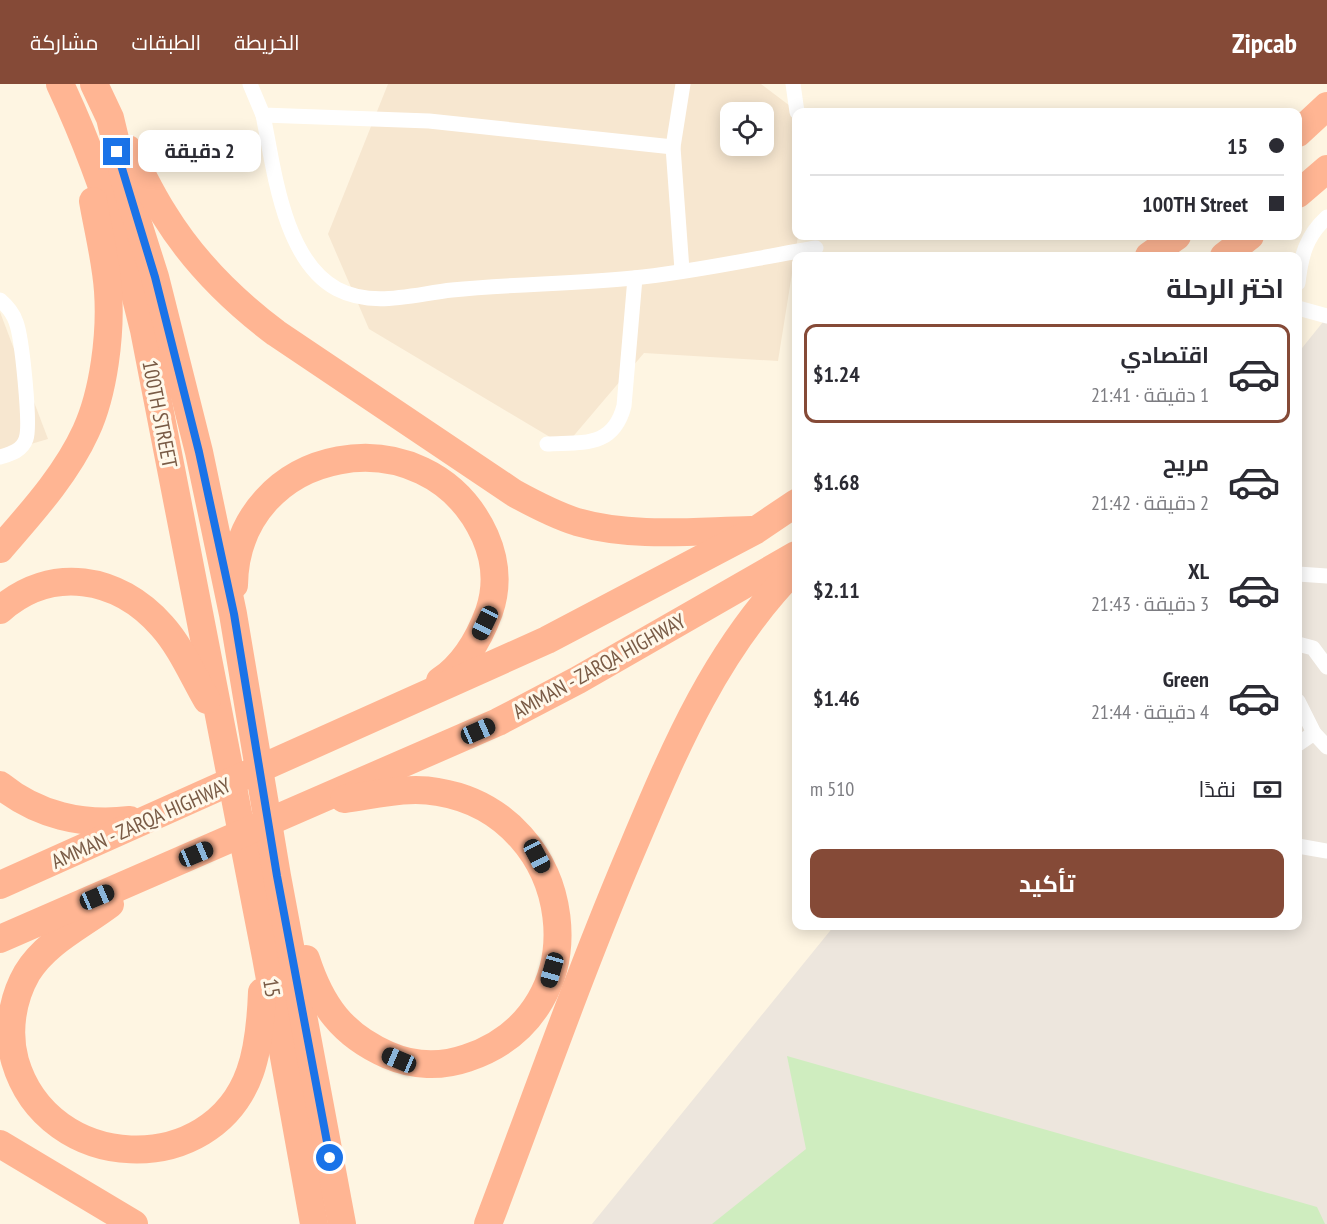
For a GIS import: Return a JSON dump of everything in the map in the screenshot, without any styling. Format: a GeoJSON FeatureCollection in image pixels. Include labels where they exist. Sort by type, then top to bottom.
{"type":"FeatureCollection","features":[{"type":"Feature","properties":{"kind":"highway","name":"100TH STREET"},"geometry":{"type":"LineString","coordinates":[[60,84],[83,136],[117,230],[144,330],[226,753]]}},
{"type":"Feature","properties":{"kind":"highway","name":"100TH STREET"},"geometry":{"type":"LineString","coordinates":[[94,84],[110,118],[127,189],[155,277],[199,452],[234,614],[255,738]]}},
{"type":"Feature","properties":{"kind":"highway"},"geometry":{"type":"LineString","coordinates":[[1302,129],[1327,106]]}},
{"type":"Feature","properties":{"kind":"highway"},"geometry":{"type":"LineString","coordinates":[[110,118],[164,215],[198,261],[222,288],[276,333],[505,487],[555,514],[598,527],[642,532],[756,530]]}},
{"type":"Feature","properties":{"kind":"highway"},"geometry":{"type":"LineString","coordinates":[[0,549],[61,474],[87,430],[101,385],[106,343],[108,292],[83,136]]}},
{"type":"Feature","properties":{"kind":"highway"},"geometry":{"type":"LineString","coordinates":[[1302,191],[1327,169]]}},
{"type":"Feature","properties":{"kind":"highway"},"geometry":{"type":"LineString","coordinates":[[1155,252],[1171,240]]}},
{"type":"Feature","properties":{"kind":"highway"},"geometry":{"type":"LineString","coordinates":[[1229,252],[1245,240]]}},
{"type":"Feature","properties":{"kind":"highway"},"geometry":{"type":"LineString","coordinates":[[234,614],[234,565],[244,536],[261,508],[295,475],[323,463],[361,458],[400,462],[429,474],[449,487],[463,500],[481,528],[494,560],[494,592],[481,631],[459,666],[396,710]]}},
{"type":"Feature","properties":{"kind":"highway","name":"AMMAN - ZARQA HIGHWAY"},"geometry":{"type":"LineString","coordinates":[[0,885],[396,710],[547,640],[756,530],[792,505]]}},
{"type":"Feature","properties":{"kind":"highway","name":"AMMAN - ZARQA HIGHWAY"},"geometry":{"type":"LineString","coordinates":[[0,939],[318,802],[539,702],[792,557]]}},
{"type":"Feature","properties":{"kind":"highway"},"geometry":{"type":"LineString","coordinates":[[488,1224],[612,897],[692,715],[709,681],[735,640],[752,617],[792,572]]}},
{"type":"Feature","properties":{"kind":"highway"},"geometry":{"type":"LineString","coordinates":[[0,610],[14,598],[51,583],[71,581],[93,583],[123,594],[149,612],[164,628],[219,720]]}},
{"type":"Feature","properties":{"kind":"highway","name":"15"},"geometry":{"type":"LineString","coordinates":[[255,738],[265,881],[266,957],[314,1224]]}},
{"type":"Feature","properties":{"kind":"highway","name":"15"},"geometry":{"type":"LineString","coordinates":[[226,753],[265,881],[285,915],[342,1224]]}},
{"type":"Feature","properties":{"kind":"highway"},"geometry":{"type":"LineString","coordinates":[[0,785],[24,801],[69,818],[101,822],[158,815]]}},
{"type":"Feature","properties":{"kind":"highway"},"geometry":{"type":"LineString","coordinates":[[285,915],[302,946],[322,1000],[342,1026],[368,1047],[399,1060],[432,1065],[457,1062],[481,1054],[503,1041],[522,1024],[537,1005],[549,982],[556,958],[558,933],[553,893],[537,856],[510,825],[476,803],[437,791],[417,790],[318,802]]}},
{"type":"Feature","properties":{"kind":"highway"},"geometry":{"type":"LineString","coordinates":[[136,880],[102,910],[48,947],[27,973],[14,1004],[11,1036],[20,1076],[36,1104],[66,1131],[88,1142],[111,1148],[159,1147],[190,1137],[223,1114],[250,1074],[256,1050],[266,957]]}},
{"type":"Feature","properties":{"kind":"highway"},"geometry":{"type":"LineString","coordinates":[[3,1146],[134,1224]]}},
{"type":"Feature","properties":{"kind":"street"},"geometry":{"type":"LineString","coordinates":[[250,84],[263,115],[283,213],[290,232],[320,275],[337,289],[369,299],[389,299],[452,290],[635,278],[817,247]]}},
{"type":"Feature","properties":{"kind":"street"},"geometry":{"type":"LineString","coordinates":[[682,270],[673,147],[683,84]]}},
{"type":"Feature","properties":{"kind":"street"},"geometry":{"type":"LineString","coordinates":[[792,84],[796,108]]}},
{"type":"Feature","properties":{"kind":"street"},"geometry":{"type":"LineString","coordinates":[[263,115],[429,121],[673,147]]}},
{"type":"Feature","properties":{"kind":"street"},"geometry":{"type":"LineString","coordinates":[[1302,260],[1304,248],[1315,229],[1327,217]]}},
{"type":"Feature","properties":{"kind":"street"},"geometry":{"type":"LineString","coordinates":[[547,444],[602,438],[611,433],[619,423],[624,406],[635,278]]}},
{"type":"Feature","properties":{"kind":"street"},"geometry":{"type":"LineString","coordinates":[[0,300],[8,306],[17,323],[28,420],[26,440],[21,447],[13,453],[0,457]]}},
{"type":"Feature","properties":{"kind":"street"},"geometry":{"type":"LineString","coordinates":[[1302,309],[1327,316]]}},
{"type":"Feature","properties":{"kind":"street"},"geometry":{"type":"LineString","coordinates":[[1302,574],[1327,576]]}},
{"type":"Feature","properties":{"kind":"street"},"geometry":{"type":"LineString","coordinates":[[1302,645],[1313,648],[1327,667]]}},
{"type":"Feature","properties":{"kind":"street"},"geometry":{"type":"LineString","coordinates":[[1302,708],[1314,733],[1327,747]]}},
{"type":"Feature","properties":{"kind":"street"},"geometry":{"type":"LineString","coordinates":[[1302,741],[1314,733]]}},
{"type":"Feature","properties":{"kind":"street"},"geometry":{"type":"LineString","coordinates":[[1302,847],[1327,851]]}},
{"type":"Feature","properties":{"kind":"shaded area"},"geometry":{"type":"Polygon","coordinates":[[[388,84],[761,84],[793,108],[792,240],[797,240],[795,252],[792,252],[792,274],[778,361],[644,353],[565,446],[369,329],[328,234],[388,84]]]}},
{"type":"Feature","properties":{"kind":"shaded area"},"geometry":{"type":"Polygon","coordinates":[[[0,312],[48,439],[0,453],[0,312]]]}},
{"type":"Feature","properties":{"kind":"shaded area"},"geometry":{"type":"Polygon","coordinates":[[[1327,317],[1327,1224],[592,1224],[831,930],[1302,930],[1302,348],[1327,317]]]}},
{"type":"Feature","properties":{"kind":"green space"},"geometry":{"type":"Polygon","coordinates":[[[787,1056],[1317,1207],[1325,1224],[712,1224],[806,1149],[787,1056]]]}},
{"type":"Feature","properties":{"kind":"route"},"geometry":{"type":"LineString","coordinates":[[117,152],[155,277],[199,452],[234,614],[277,876],[330,1158]]}}]}
